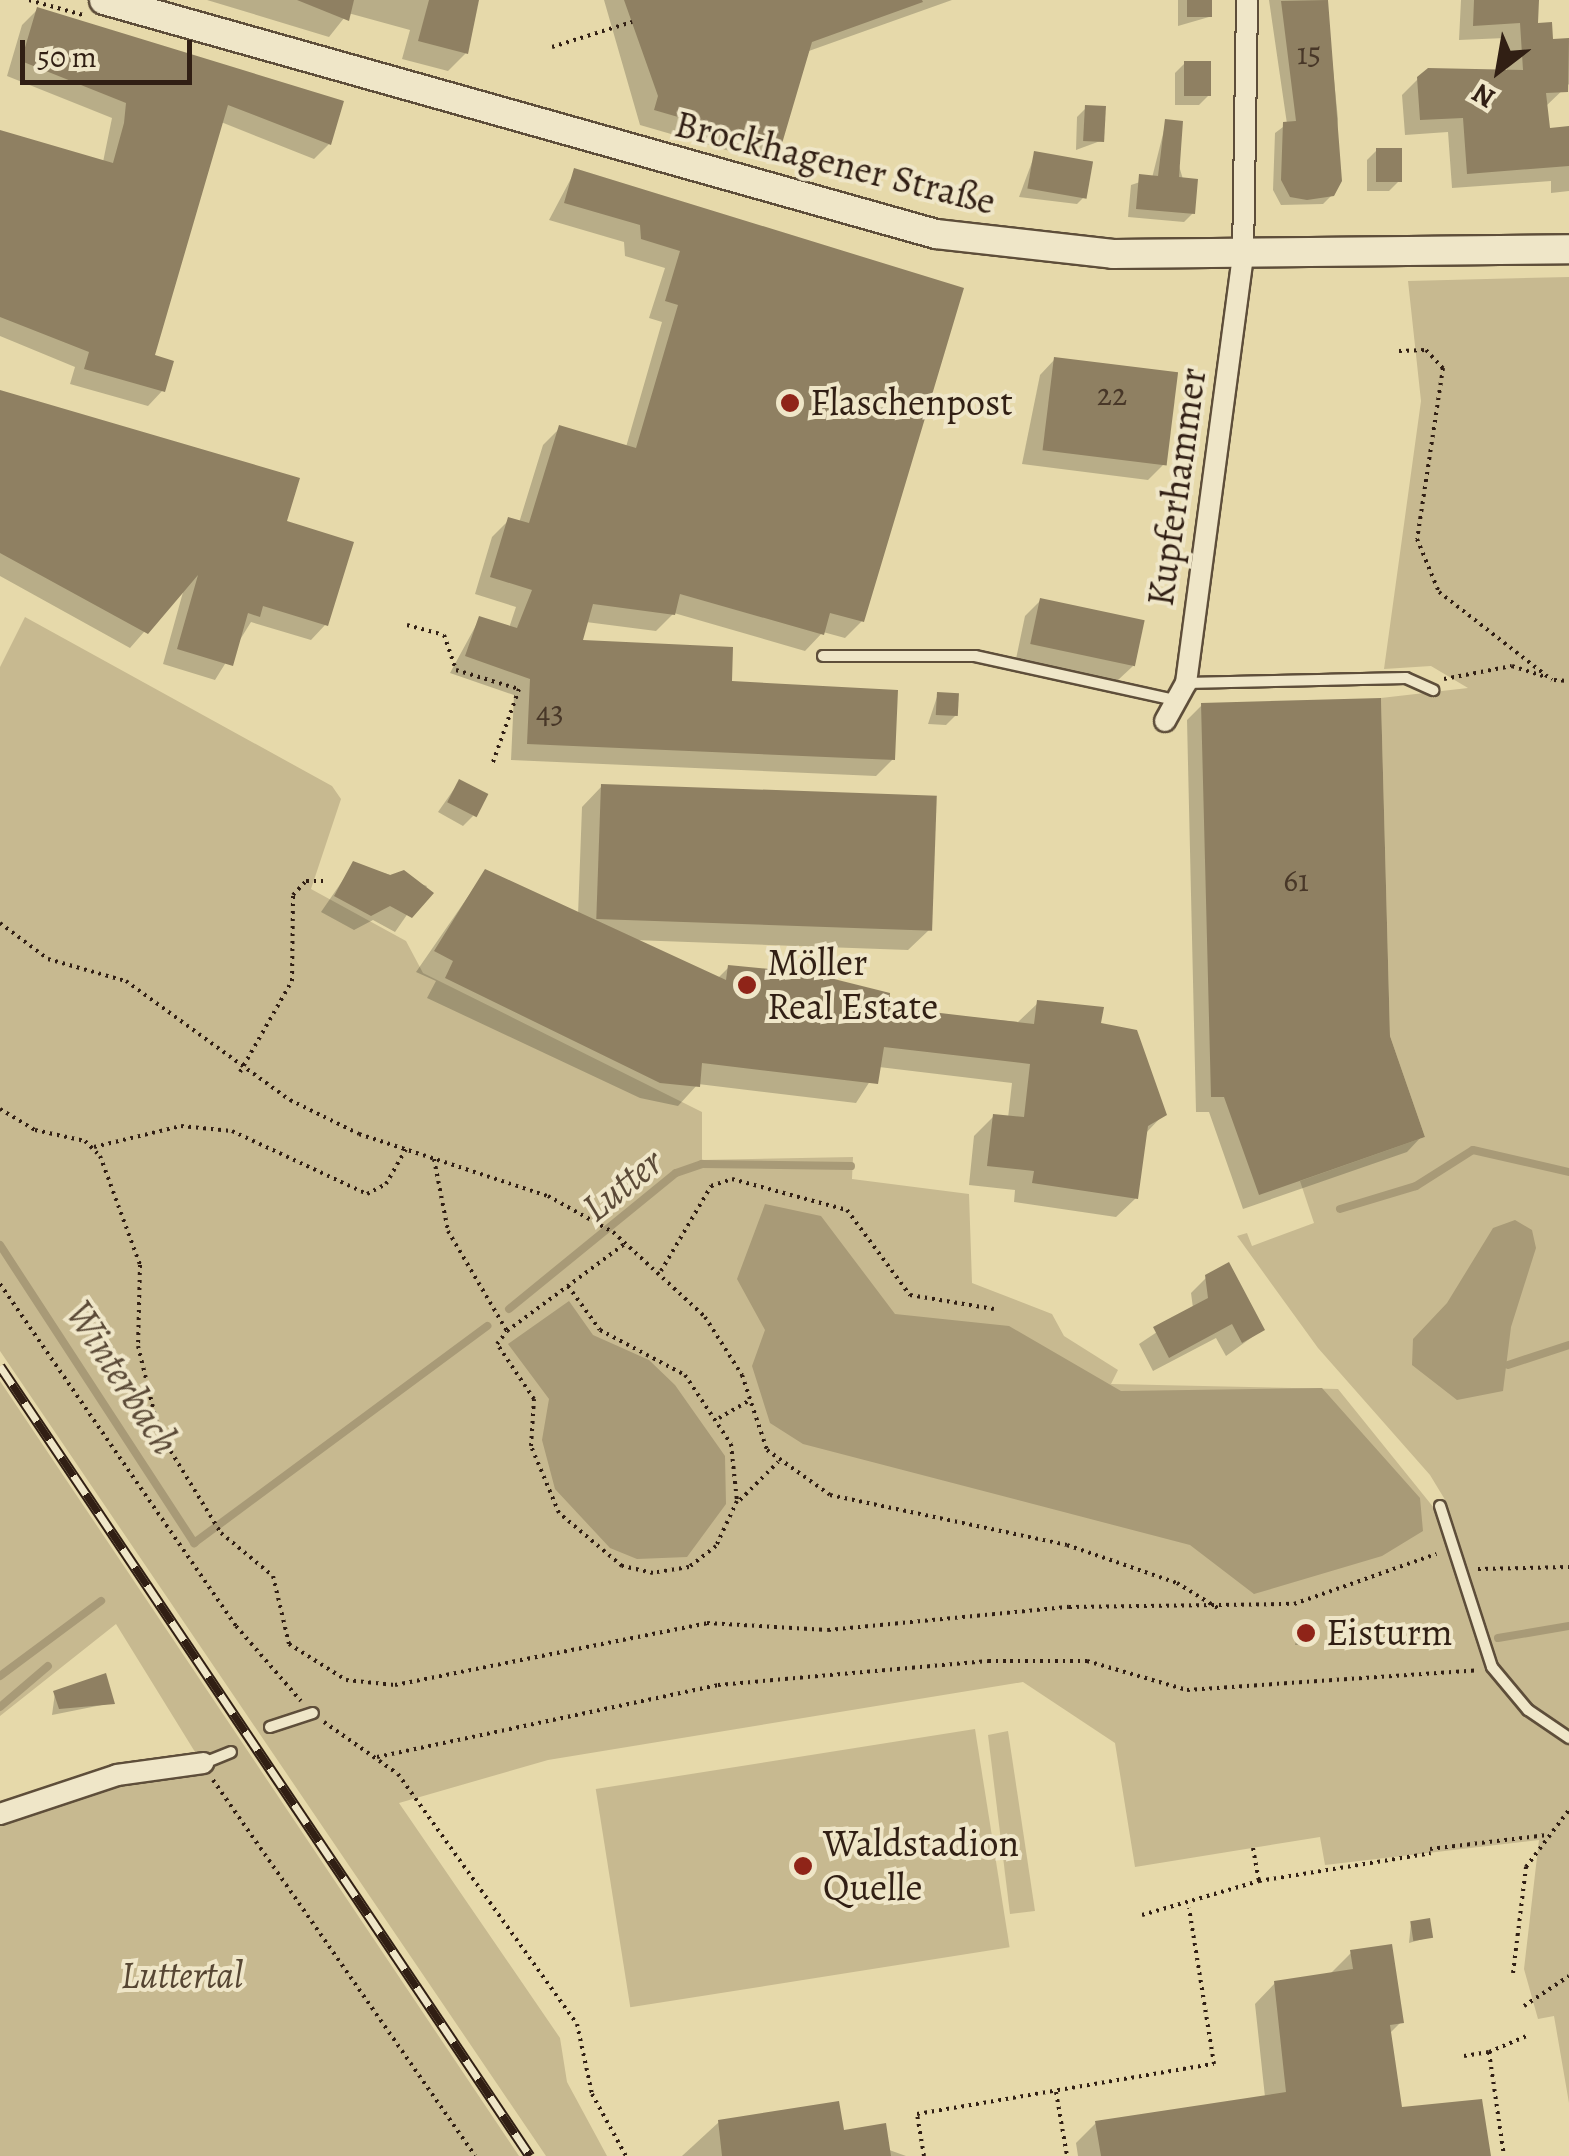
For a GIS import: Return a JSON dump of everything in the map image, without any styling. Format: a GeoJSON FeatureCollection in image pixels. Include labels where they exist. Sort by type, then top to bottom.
{"type":"FeatureCollection","features":[{"type":"Feature","properties":{"kind":"main road","name":"Brockhagener Straße"},"geometry":{"type":"LineString","coordinates":[[104,0],[936,234],[1113,254],[1244,257],[1569,249]]}},
{"type":"Feature","properties":{"kind":"street","name":"Kupferhammer"},"geometry":{"type":"LineString","coordinates":[[1165,722],[1180,692],[1244,257],[1247,0]]}},
{"type":"Feature","properties":{"kind":"street"},"geometry":{"type":"LineString","coordinates":[[0,1814],[117,1775],[203,1764]]}},
{"type":"Feature","properties":{"kind":"lane"},"geometry":{"type":"LineString","coordinates":[[823,656],[975,656],[1180,692],[1406,678],[1433,690]]}},
{"type":"Feature","properties":{"kind":"lane"},"geometry":{"type":"LineString","coordinates":[[1440,1506],[1492,1667],[1528,1710],[1569,1738]]}},
{"type":"Feature","properties":{"kind":"lane"},"geometry":{"type":"LineString","coordinates":[[270,1726],[309,1712]]}},
{"type":"Feature","properties":{"kind":"lane"},"geometry":{"type":"LineString","coordinates":[[203,1764],[231,1752]]}},
{"type":"Feature","properties":{"kind":"path"},"geometry":{"type":"LineString","coordinates":[[552,47],[632,22]]}},
{"type":"Feature","properties":{"kind":"path"},"geometry":{"type":"LineString","coordinates":[[1400,351],[1426,350],[1443,368],[1417,539],[1439,592],[1552,680]]}},
{"type":"Feature","properties":{"kind":"path"},"geometry":{"type":"LineString","coordinates":[[407,624],[444,636],[456,670],[519,689],[492,764]]}},
{"type":"Feature","properties":{"kind":"path"},"geometry":{"type":"LineString","coordinates":[[1433,690],[1458,671],[1512,666],[1552,680],[1569,681]]}},
{"type":"Feature","properties":{"kind":"path"},"geometry":{"type":"LineString","coordinates":[[240,1072],[292,981],[293,895],[306,881],[324,882]]}},
{"type":"Feature","properties":{"kind":"path"},"geometry":{"type":"LineString","coordinates":[[0,923],[48,958],[136,987],[240,1072],[406,1150],[613,1232],[661,1271],[722,1342],[778,1462],[830,1495],[1067,1545],[1177,1584],[1220,1610]]}},
{"type":"Feature","properties":{"kind":"path"},"geometry":{"type":"LineString","coordinates":[[0,1108],[94,1146],[180,1126],[232,1131],[367,1194],[386,1184],[406,1150]]}},
{"type":"Feature","properties":{"kind":"path"},"geometry":{"type":"LineString","coordinates":[[94,1146],[140,1265],[146,1400],[221,1534],[273,1576],[295,1652],[376,1687],[706,1624],[828,1630],[1069,1607],[1220,1610],[1316,1601],[1455,1549]]}},
{"type":"Feature","properties":{"kind":"path"},"geometry":{"type":"LineString","coordinates":[[434,1158],[448,1231],[506,1331]]}},
{"type":"Feature","properties":{"kind":"path"},"geometry":{"type":"LineString","coordinates":[[661,1271],[711,1186],[732,1179],[847,1210],[910,1295],[994,1309]]}},
{"type":"Feature","properties":{"kind":"path"},"geometry":{"type":"LineString","coordinates":[[568,1286],[600,1330],[659,1354],[719,1418],[740,1470],[737,1501],[716,1546],[689,1567],[653,1574],[608,1558],[568,1524],[543,1484],[531,1446],[534,1400],[496,1344],[506,1331],[626,1243]]}},
{"type":"Feature","properties":{"kind":"path"},"geometry":{"type":"LineString","coordinates":[[0,1284],[309,1712],[377,1757],[420,1802],[578,2024],[592,2094],[626,2156]]}},
{"type":"Feature","properties":{"kind":"path"},"geometry":{"type":"LineString","coordinates":[[719,1418],[748,1401]]}},
{"type":"Feature","properties":{"kind":"path"},"geometry":{"type":"LineString","coordinates":[[737,1501],[778,1462]]}},
{"type":"Feature","properties":{"kind":"path"},"geometry":{"type":"LineString","coordinates":[[1463,1572],[1569,1567]]}},
{"type":"Feature","properties":{"kind":"path"},"geometry":{"type":"LineString","coordinates":[[377,1757],[718,1684],[988,1661],[1087,1661],[1187,1690],[1492,1667]]}},
{"type":"Feature","properties":{"kind":"path"},"geometry":{"type":"LineString","coordinates":[[203,1764],[300,1917],[474,2156]]}},
{"type":"Feature","properties":{"kind":"path"},"geometry":{"type":"LineString","coordinates":[[1513,1973],[1526,1867],[1569,1810]]}},
{"type":"Feature","properties":{"kind":"path"},"geometry":{"type":"LineString","coordinates":[[1142,1915],[1189,1908],[1205,1891],[1431,1850],[1548,1835]]}},
{"type":"Feature","properties":{"kind":"path"},"geometry":{"type":"LineString","coordinates":[[1253,1848],[1259,1881]]}},
{"type":"Feature","properties":{"kind":"path"},"geometry":{"type":"LineString","coordinates":[[924,2156],[917,2114],[1214,2064],[1189,1908]]}},
{"type":"Feature","properties":{"kind":"path"},"geometry":{"type":"LineString","coordinates":[[1524,2006],[1569,1976]]}},
{"type":"Feature","properties":{"kind":"path"},"geometry":{"type":"LineString","coordinates":[[1464,2056],[1489,2052],[1529,2035]]}},
{"type":"Feature","properties":{"kind":"path"},"geometry":{"type":"LineString","coordinates":[[1489,2052],[1504,2156]]}},
{"type":"Feature","properties":{"kind":"path"},"geometry":{"type":"LineString","coordinates":[[1056,2091],[1068,2156]]}},
{"type":"Feature","properties":{"kind":"green space"},"geometry":{"type":"Polygon","coordinates":[[[1569,277],[1569,2103],[1554,2016],[1538,2019],[1524,1969],[1539,1840],[1325,1865],[1320,1837],[1135,1867],[1115,1743],[1023,1682],[548,1760],[399,1803],[560,2038],[567,2082],[607,2156],[546,2156],[0,1351],[0,667],[25,617],[332,786],[341,799],[311,889],[406,941],[423,973],[702,1112],[702,1160],[853,1157],[852,1179],[969,1194],[972,1283],[1052,1314],[1064,1336],[1118,1370],[1111,1384],[1338,1389],[1434,1508],[1447,1503],[1430,1475],[1318,1348],[1237,1236],[1247,1233],[1252,1246],[1314,1223],[1300,1181],[1425,1137],[1390,1036],[1381,698],[1468,688],[1431,666],[1384,669],[1421,401],[1408,281],[1569,277]]]}},
{"type":"Feature","properties":{"kind":"green space","name":"Luttertal"},"geometry":{"type":"Polygon","coordinates":[[[0,1381],[519,2156],[0,2156],[0,1806],[108,1766],[195,1752],[116,1624],[0,1716],[0,1381]]]}},
{"type":"Feature","properties":{"kind":"green space","name":"Waldstadion Quelle"},"geometry":{"type":"Polygon","coordinates":[[[975,1729],[1010,1947],[630,2007],[596,1789],[975,1729]]]}},
{"type":"Feature","properties":{"kind":"green space"},"geometry":{"type":"Polygon","coordinates":[[[1008,1731],[1035,1911],[1010,1914],[988,1735],[1008,1731]]]}},
{"type":"Feature","properties":{"kind":"shaded area"},"geometry":{"type":"Polygon","coordinates":[[[765,1204],[821,1216],[895,1314],[1009,1326],[1121,1391],[1322,1388],[1420,1498],[1423,1531],[1382,1556],[1254,1594],[1190,1545],[803,1444],[770,1423],[752,1366],[765,1330],[737,1279],[765,1204]]]}},
{"type":"Feature","properties":{"kind":"shaded area"},"geometry":{"type":"Polygon","coordinates":[[[1515,1220],[1532,1230],[1536,1248],[1511,1327],[1503,1391],[1457,1400],[1412,1365],[1413,1339],[1447,1303],[1493,1228],[1515,1220]]]}},
{"type":"Feature","properties":{"kind":"shaded area"},"geometry":{"type":"Polygon","coordinates":[[[569,1301],[593,1335],[649,1360],[675,1385],[725,1456],[726,1504],[687,1557],[637,1559],[610,1548],[555,1489],[542,1440],[549,1399],[508,1344],[569,1301]]]}},
{"type":"Feature","properties":{"kind":"building"},"geometry":{"type":"Polygon","coordinates":[[[297,0],[354,0],[349,21],[297,0]]]}},
{"type":"Feature","properties":{"kind":"building"},"geometry":{"type":"Polygon","coordinates":[[[429,0],[479,0],[468,54],[418,41],[429,0]]]}},
{"type":"Feature","properties":{"kind":"building"},"geometry":{"type":"Polygon","coordinates":[[[624,0],[923,2],[812,42],[781,147],[654,110],[658,96],[624,0]]]}},
{"type":"Feature","properties":{"kind":"building"},"geometry":{"type":"Polygon","coordinates":[[[1187,0],[1212,0],[1212,17],[1187,17],[1187,0]]]}},
{"type":"Feature","properties":{"kind":"building"},"geometry":{"type":"Polygon","coordinates":[[[1328,0],[1342,181],[1334,196],[1307,200],[1290,197],[1281,180],[1283,122],[1296,121],[1281,1],[1328,0]]]}},
{"type":"Feature","properties":{"kind":"building"},"geometry":{"type":"Polygon","coordinates":[[[1474,0],[1539,0],[1538,23],[1552,22],[1553,39],[1569,38],[1568,92],[1546,93],[1550,128],[1569,126],[1569,166],[1467,174],[1463,118],[1420,120],[1417,77],[1428,68],[1523,70],[1520,23],[1473,26],[1474,0]]]}},
{"type":"Feature","properties":{"kind":"building"},"geometry":{"type":"Polygon","coordinates":[[[37,7],[344,101],[331,145],[228,105],[155,355],[174,361],[165,392],[84,369],[89,352],[0,317],[0,130],[113,163],[124,123],[126,103],[21,61],[37,7]]]}},
{"type":"Feature","properties":{"kind":"building"},"geometry":{"type":"Polygon","coordinates":[[[1184,61],[1211,61],[1211,96],[1184,96],[1184,61]]]}},
{"type":"Feature","properties":{"kind":"building"},"geometry":{"type":"Polygon","coordinates":[[[1085,105],[1106,106],[1104,142],[1083,141],[1085,105]]]}},
{"type":"Feature","properties":{"kind":"building"},"geometry":{"type":"Polygon","coordinates":[[[1165,119],[1183,121],[1179,177],[1198,179],[1195,214],[1136,209],[1139,174],[1158,176],[1165,119]]]}},
{"type":"Feature","properties":{"kind":"building"},"geometry":{"type":"Polygon","coordinates":[[[1376,148],[1402,148],[1402,182],[1376,182],[1376,148]]]}},
{"type":"Feature","properties":{"kind":"building"},"geometry":{"type":"Polygon","coordinates":[[[1034,151],[1093,161],[1086,199],[1027,188],[1034,151]]]}},
{"type":"Feature","properties":{"kind":"building","name":"Flaschenpost"},"geometry":{"type":"Polygon","coordinates":[[[574,168],[964,288],[864,622],[830,613],[824,635],[680,594],[675,615],[593,604],[583,640],[733,647],[732,681],[898,690],[895,760],[527,744],[530,679],[465,656],[479,616],[517,628],[532,590],[490,577],[508,517],[529,523],[559,425],[636,448],[678,305],[665,301],[680,251],[641,239],[640,225],[564,203],[574,168]]]}},
{"type":"Feature","properties":{"kind":"building"},"geometry":{"type":"Polygon","coordinates":[[[1054,357],[1178,372],[1167,466],[1043,450],[1054,357]]]}},
{"type":"Feature","properties":{"kind":"building"},"geometry":{"type":"Polygon","coordinates":[[[0,390],[300,478],[287,521],[354,542],[328,626],[263,606],[260,617],[248,613],[233,666],[177,649],[198,575],[148,634],[0,553],[0,390]]]}},
{"type":"Feature","properties":{"kind":"building"},"geometry":{"type":"Polygon","coordinates":[[[1040,598],[1145,620],[1135,666],[1030,644],[1040,598]]]}},
{"type":"Feature","properties":{"kind":"building"},"geometry":{"type":"Polygon","coordinates":[[[937,692],[959,693],[958,716],[936,715],[937,692]]]}},
{"type":"Feature","properties":{"kind":"building"},"geometry":{"type":"Polygon","coordinates":[[[1381,698],[1390,1036],[1425,1137],[1259,1195],[1224,1097],[1211,1097],[1201,703],[1381,698]]]}},
{"type":"Feature","properties":{"kind":"building"},"geometry":{"type":"Polygon","coordinates":[[[459,779],[488,794],[477,817],[447,802],[459,779]]]}},
{"type":"Feature","properties":{"kind":"building"},"geometry":{"type":"Polygon","coordinates":[[[601,784],[937,796],[932,931],[596,919],[601,784]]]}},
{"type":"Feature","properties":{"kind":"building"},"geometry":{"type":"Polygon","coordinates":[[[353,861],[390,875],[404,870],[434,893],[412,918],[390,906],[371,916],[334,896],[353,861]]]}},
{"type":"Feature","properties":{"kind":"building"},"geometry":{"type":"Polygon","coordinates":[[[485,869],[726,980],[728,965],[810,973],[890,993],[889,1007],[1034,1024],[1037,1000],[1104,1007],[1101,1023],[1137,1030],[1167,1115],[1148,1126],[1138,1199],[1032,1183],[1034,1171],[987,1166],[993,1114],[1024,1117],[1030,1064],[884,1047],[878,1084],[702,1063],[700,1087],[660,1083],[445,978],[453,961],[434,951],[485,869]]]}},
{"type":"Feature","properties":{"kind":"building"},"geometry":{"type":"Polygon","coordinates":[[[1229,1262],[1265,1330],[1242,1343],[1232,1324],[1169,1358],[1153,1327],[1208,1298],[1205,1275],[1229,1262]]]}},
{"type":"Feature","properties":{"kind":"building","name":"Eisturm"},"geometry":{"type":"Polygon","coordinates":[[[1306,1622],[1314,1625],[1314,1641],[1306,1644],[1298,1641],[1295,1633],[1298,1625],[1306,1622]]]}},
{"type":"Feature","properties":{"kind":"building"},"geometry":{"type":"Polygon","coordinates":[[[106,1673],[115,1704],[59,1709],[53,1691],[106,1673]]]}},
{"type":"Feature","properties":{"kind":"building"},"geometry":{"type":"Polygon","coordinates":[[[1430,1918],[1433,1938],[1413,1941],[1410,1921],[1430,1918]]]}},
{"type":"Feature","properties":{"kind":"building"},"geometry":{"type":"Polygon","coordinates":[[[1392,1944],[1404,2023],[1390,2025],[1402,2107],[1482,2099],[1491,2156],[1101,2156],[1095,2121],[1286,2092],[1274,1981],[1353,1969],[1350,1950],[1392,1944]]]}},
{"type":"Feature","properties":{"kind":"building"},"geometry":{"type":"Polygon","coordinates":[[[839,2101],[844,2130],[886,2123],[891,2156],[722,2156],[718,2120],[839,2101]]]}},
{"type":"Feature","properties":{"kind":"waterway","name":"Lutter"},"geometry":{"type":"LineString","coordinates":[[1340,1209],[1416,1186],[1473,1150],[1569,1172]]}},
{"type":"Feature","properties":{"kind":"waterway","name":"Lutter"},"geometry":{"type":"LineString","coordinates":[[509,1309],[676,1173],[702,1164],[851,1166]]}},
{"type":"Feature","properties":{"kind":"waterway","name":"Lutter"},"geometry":{"type":"LineString","coordinates":[[0,1245],[194,1543],[487,1326]]}},
{"type":"Feature","properties":{"kind":"waterway"},"geometry":{"type":"LineString","coordinates":[[1508,1365],[1569,1345]]}},
{"type":"Feature","properties":{"kind":"waterway"},"geometry":{"type":"LineString","coordinates":[[0,1676],[101,1601]]}},
{"type":"Feature","properties":{"kind":"waterway"},"geometry":{"type":"LineString","coordinates":[[1498,1638],[1569,1626]]}},
{"type":"Feature","properties":{"kind":"waterway","name":"Lutter"},"geometry":{"type":"LineString","coordinates":[[0,1707],[48,1666]]}},
{"type":"Feature","properties":{"kind":"railway"},"geometry":{"type":"LineString","coordinates":[[0,1366],[530,2156]]}},
{"type":"Feature","properties":{"kind":"place","name":"Flaschenpost"},"geometry":{"type":"Point","coordinates":[790,403]}},
{"type":"Feature","properties":{"kind":"place","name":"Möller Real Estate"},"geometry":{"type":"Point","coordinates":[747,985]}},
{"type":"Feature","properties":{"kind":"place","name":"Eisturm"},"geometry":{"type":"Point","coordinates":[1306,1633]}},
{"type":"Feature","properties":{"kind":"place","name":"Waldstadion Quelle"},"geometry":{"type":"Point","coordinates":[803,1866]}},
{"type":"Feature","properties":{"kind":"water label","name":"Winterbach"},"geometry":{"type":"Point","coordinates":[122,1378]}}]}
